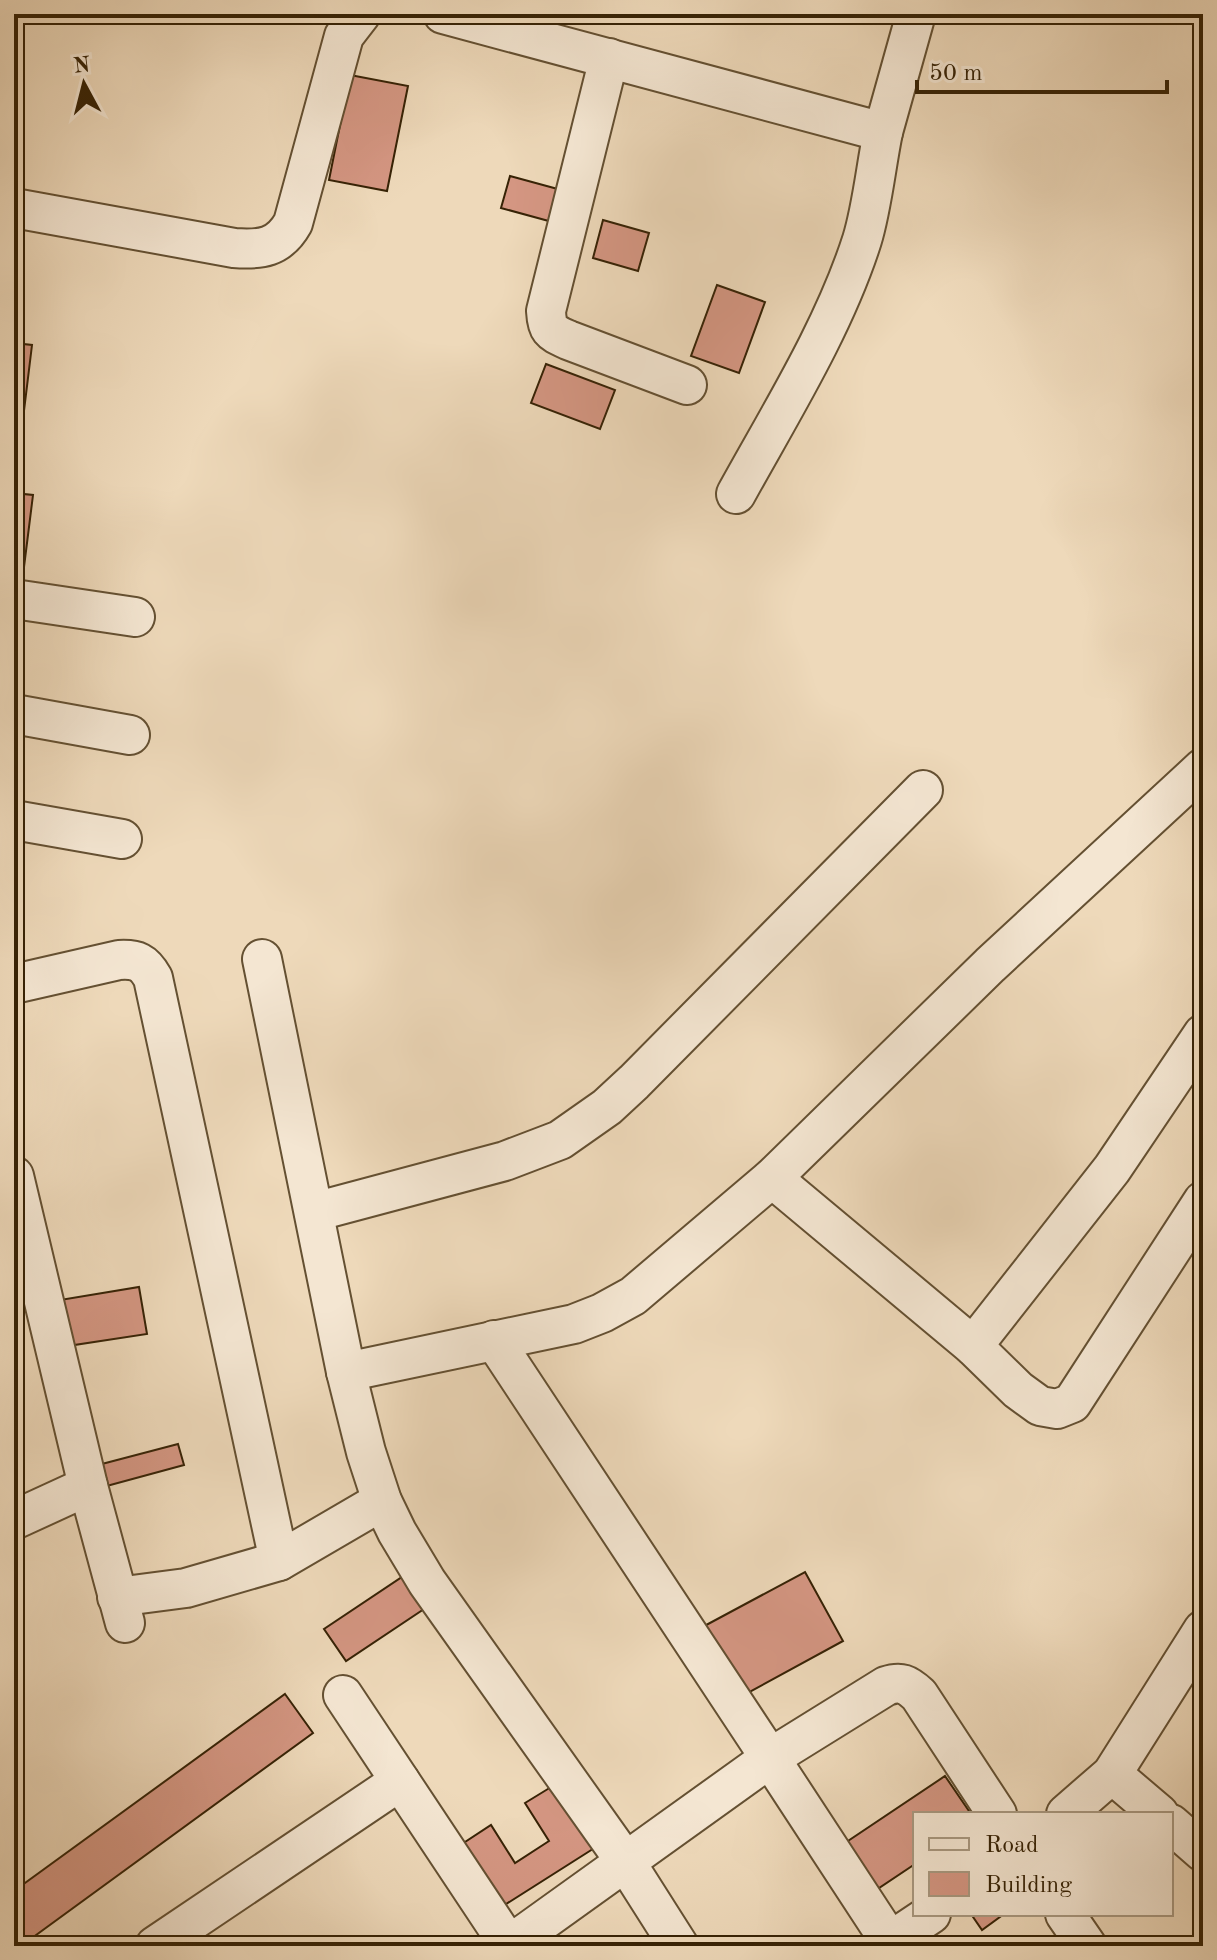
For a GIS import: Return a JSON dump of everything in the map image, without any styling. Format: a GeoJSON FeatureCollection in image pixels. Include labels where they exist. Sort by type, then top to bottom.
{"type":"FeatureCollection","features":[{"type":"Feature","properties":{"kind":"street"},"geometry":{"type":"LineString","coordinates":[[14,208],[234,248],[254,249],[273,245],[287,235],[293,223],[344,36],[361,14]]}},
{"type":"Feature","properties":{"kind":"street"},"geometry":{"type":"LineString","coordinates":[[443,14],[507,22],[609,58],[883,132]]}},
{"type":"Feature","properties":{"kind":"street"},"geometry":{"type":"LineString","coordinates":[[736,494],[828,325],[845,285],[862,238],[883,132],[916,14]]}},
{"type":"Feature","properties":{"kind":"street"},"geometry":{"type":"LineString","coordinates":[[609,58],[546,311],[547,325],[553,333],[568,340],[687,385]]}},
{"type":"Feature","properties":{"kind":"street"},"geometry":{"type":"LineString","coordinates":[[14,599],[135,617]]}},
{"type":"Feature","properties":{"kind":"street"},"geometry":{"type":"LineString","coordinates":[[14,714],[130,735]]}},
{"type":"Feature","properties":{"kind":"street"},"geometry":{"type":"LineString","coordinates":[[346,1372],[574,1324],[633,1296],[772,1178],[990,965],[1203,768]]}},
{"type":"Feature","properties":{"kind":"street"},"geometry":{"type":"LineString","coordinates":[[314,1212],[505,1161],[560,1140],[607,1107],[634,1082],[923,790]]}},
{"type":"Feature","properties":{"kind":"street"},"geometry":{"type":"LineString","coordinates":[[14,820],[122,839]]}},
{"type":"Feature","properties":{"kind":"street"},"geometry":{"type":"LineString","coordinates":[[14,984],[132,959],[146,966],[153,978],[279,1561]]}},
{"type":"Feature","properties":{"kind":"street"},"geometry":{"type":"LineString","coordinates":[[262,959],[346,1372],[382,1501],[427,1582],[625,1861],[679,1946]]}},
{"type":"Feature","properties":{"kind":"street"},"geometry":{"type":"LineString","coordinates":[[973,1346],[1112,1169],[1203,1034]]}},
{"type":"Feature","properties":{"kind":"street"},"geometry":{"type":"LineString","coordinates":[[14,1176],[121,1610],[279,1561],[382,1501]]}},
{"type":"Feature","properties":{"kind":"street"},"geometry":{"type":"LineString","coordinates":[[772,1178],[973,1346],[1018,1390],[1040,1406],[1057,1409],[1072,1403],[1203,1201]]}},
{"type":"Feature","properties":{"kind":"street"},"geometry":{"type":"LineString","coordinates":[[494,1340],[891,1944],[928,1916]]}},
{"type":"Feature","properties":{"kind":"street"},"geometry":{"type":"LineString","coordinates":[[14,1520],[88,1486]]}},
{"type":"Feature","properties":{"kind":"street"},"geometry":{"type":"LineString","coordinates":[[1068,1812],[1112,1774],[1203,1630]]}},
{"type":"Feature","properties":{"kind":"street"},"geometry":{"type":"LineString","coordinates":[[343,1695],[509,1946],[770,1758],[886,1686],[899,1682],[919,1695],[996,1812]]}},
{"type":"Feature","properties":{"kind":"street"},"geometry":{"type":"LineString","coordinates":[[1112,1774],[1157,1812]]}},
{"type":"Feature","properties":{"kind":"street"},"geometry":{"type":"LineString","coordinates":[[155,1946],[400,1781]]}},
{"type":"Feature","properties":{"kind":"street"},"geometry":{"type":"LineString","coordinates":[[1173,1826],[1203,1852]]}},
{"type":"Feature","properties":{"kind":"street"},"geometry":{"type":"LineString","coordinates":[[1066,1916],[1087,1946]]}},
{"type":"Feature","properties":{"kind":"building"},"geometry":{"type":"Polygon","coordinates":[[[350,75],[408,86],[387,191],[329,180],[350,75]]]}},
{"type":"Feature","properties":{"kind":"building"},"geometry":{"type":"Polygon","coordinates":[[[510,176],[565,191],[556,223],[501,208],[510,176]]]}},
{"type":"Feature","properties":{"kind":"building"},"geometry":{"type":"Polygon","coordinates":[[[603,220],[649,233],[638,271],[593,258],[603,220]]]}},
{"type":"Feature","properties":{"kind":"building"},"geometry":{"type":"Polygon","coordinates":[[[717,285],[765,302],[739,373],[691,356],[717,285]]]}},
{"type":"Feature","properties":{"kind":"building"},"geometry":{"type":"Polygon","coordinates":[[[14,343],[32,345],[14,493],[14,343]]]}},
{"type":"Feature","properties":{"kind":"building"},"geometry":{"type":"Polygon","coordinates":[[[546,364],[615,390],[600,429],[531,403],[546,364]]]}},
{"type":"Feature","properties":{"kind":"building"},"geometry":{"type":"Polygon","coordinates":[[[14,493],[33,495],[24,567],[14,565],[14,493]]]}},
{"type":"Feature","properties":{"kind":"building"},"geometry":{"type":"Polygon","coordinates":[[[139,1287],[147,1334],[61,1347],[54,1301],[139,1287]]]}},
{"type":"Feature","properties":{"kind":"building"},"geometry":{"type":"Polygon","coordinates":[[[178,1444],[184,1465],[103,1487],[98,1465],[178,1444]]]}},
{"type":"Feature","properties":{"kind":"building"},"geometry":{"type":"Polygon","coordinates":[[[805,1572],[843,1641],[733,1701],[695,1631],[805,1572]]]}},
{"type":"Feature","properties":{"kind":"building"},"geometry":{"type":"Polygon","coordinates":[[[402,1577],[424,1609],[346,1661],[324,1629],[402,1577]]]}},
{"type":"Feature","properties":{"kind":"building"},"geometry":{"type":"Polygon","coordinates":[[[285,1694],[313,1733],[21,1946],[14,1946],[14,1891],[285,1694]]]}},
{"type":"Feature","properties":{"kind":"building"},"geometry":{"type":"Polygon","coordinates":[[[945,1776],[970,1812],[913,1812],[913,1865],[870,1894],[839,1847],[945,1776]]]}},
{"type":"Feature","properties":{"kind":"building"},"geometry":{"type":"Polygon","coordinates":[[[556,1784],[596,1847],[503,1906],[462,1844],[491,1825],[515,1863],[549,1841],[525,1803],[556,1784]]]}},
{"type":"Feature","properties":{"kind":"building"},"geometry":{"type":"Polygon","coordinates":[[[972,1916],[1001,1916],[982,1930],[972,1916]]]}}]}
